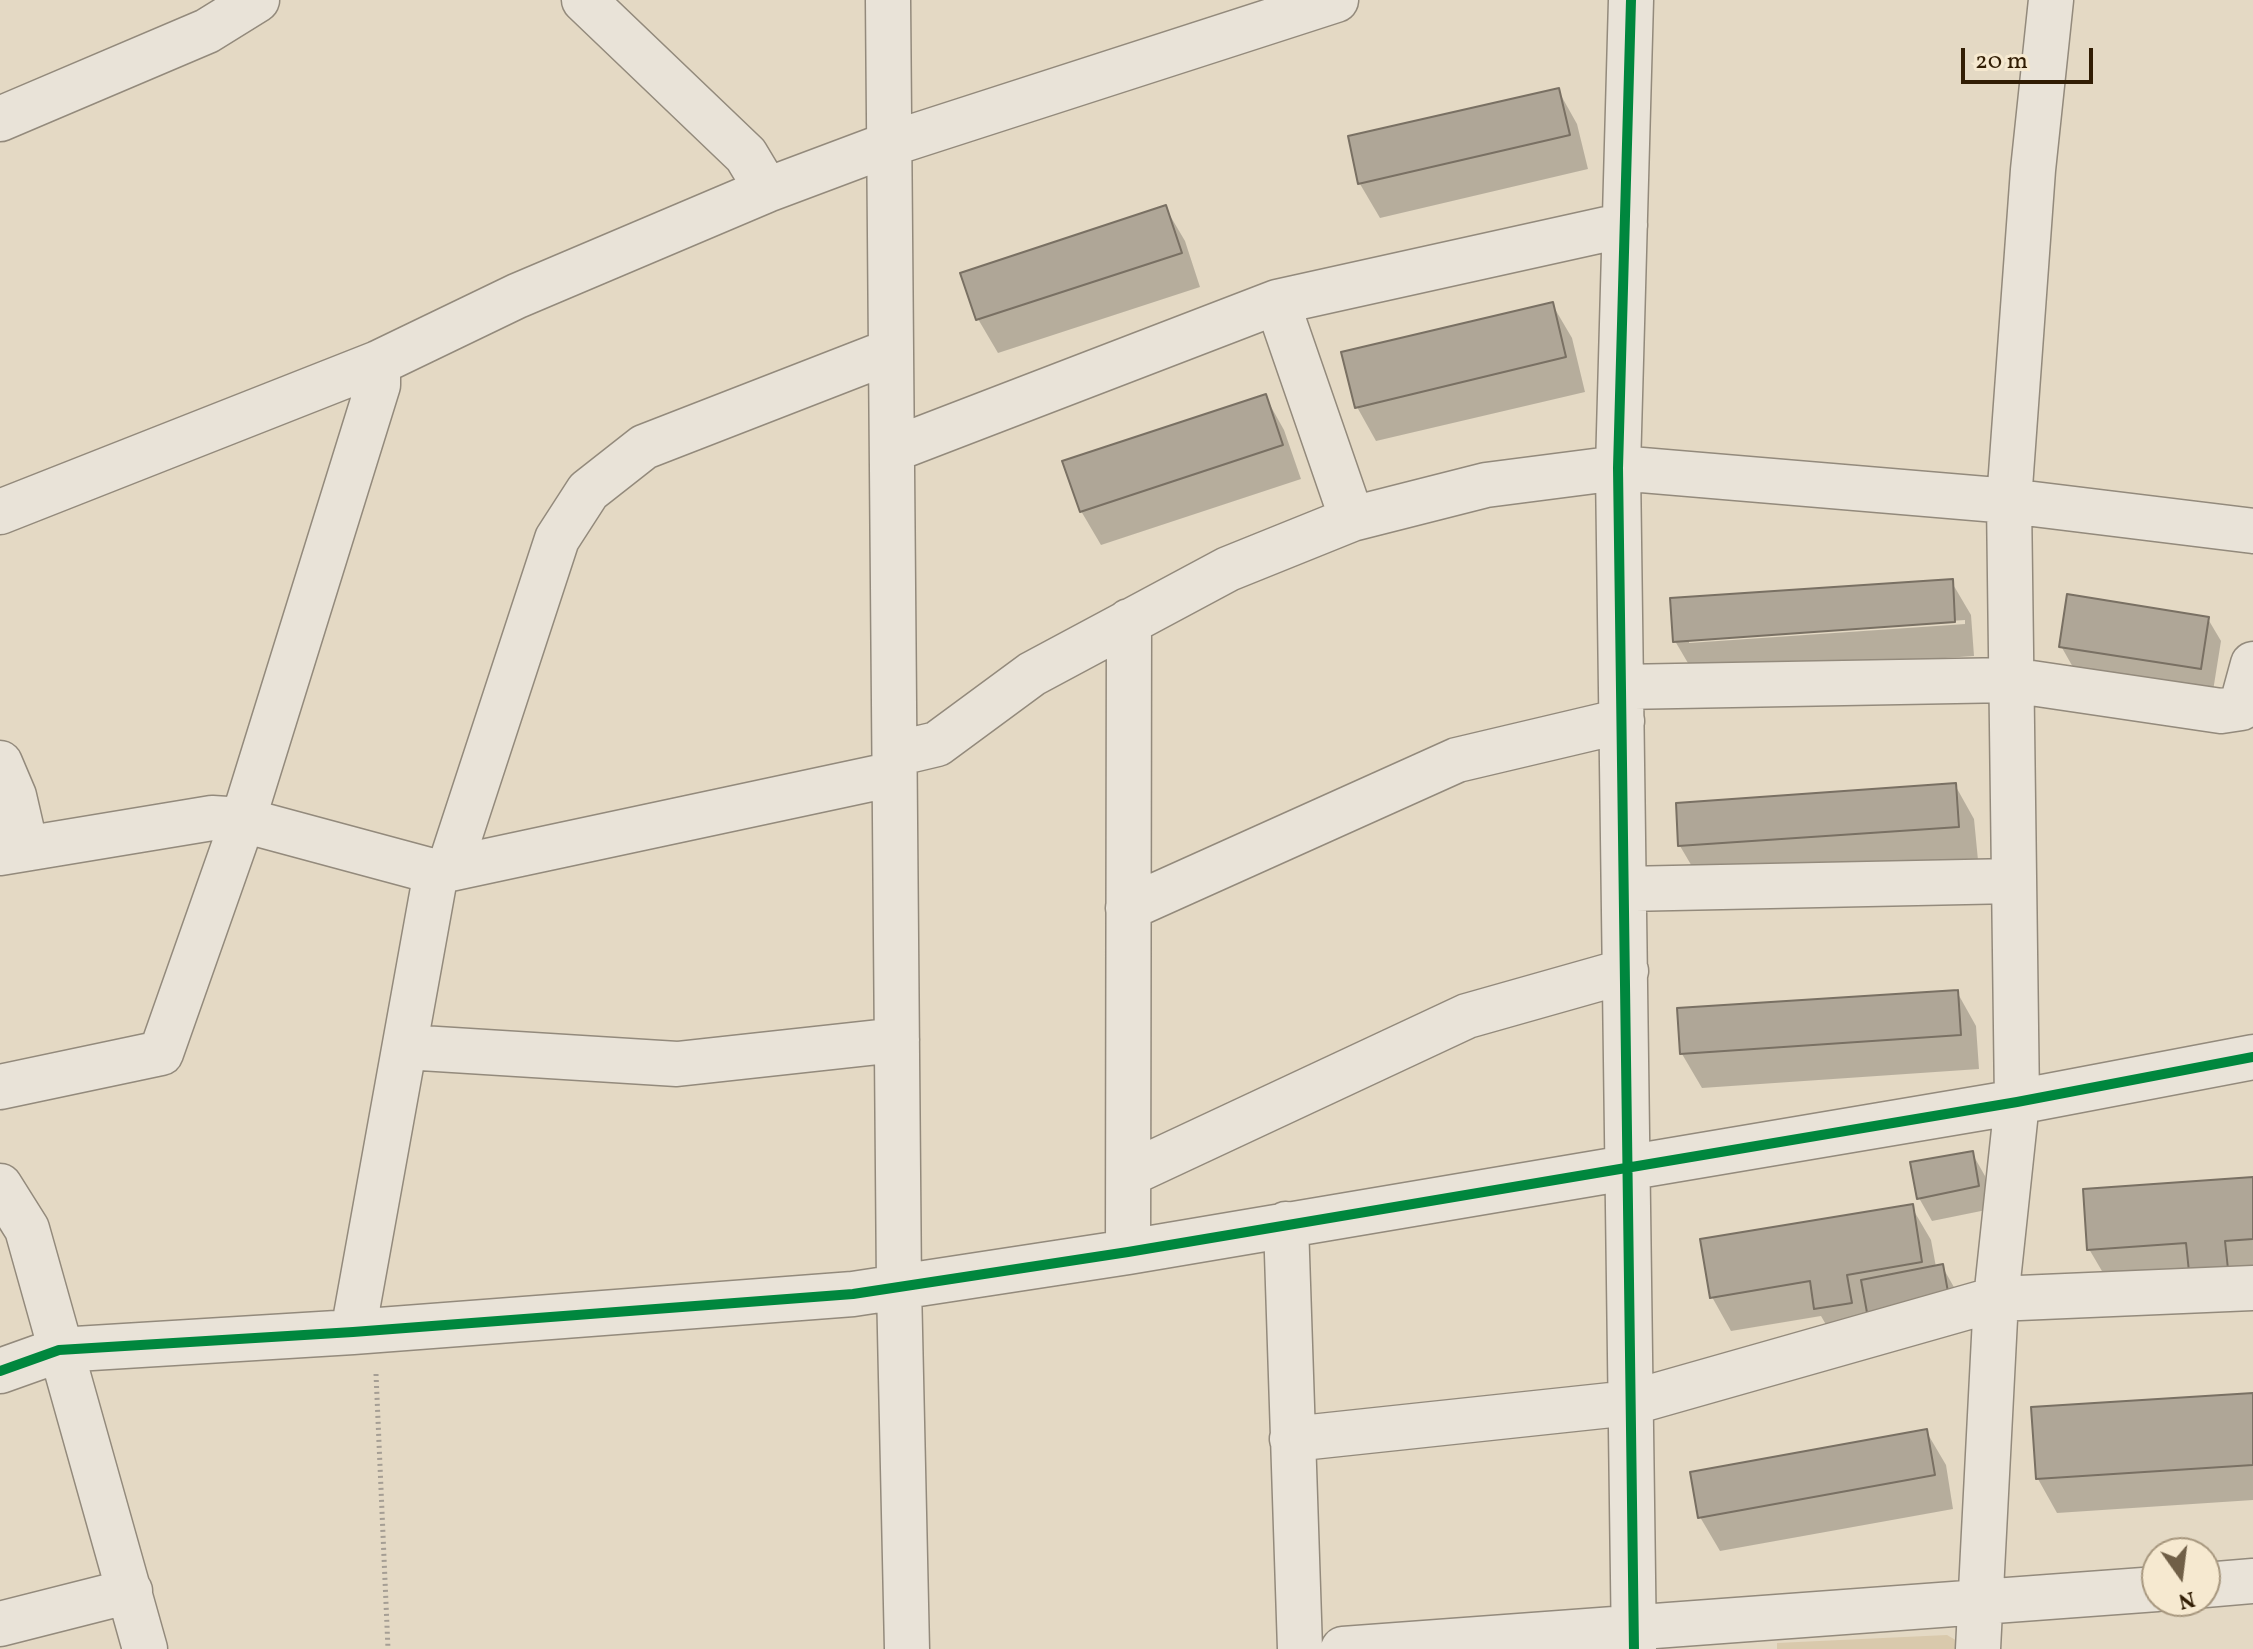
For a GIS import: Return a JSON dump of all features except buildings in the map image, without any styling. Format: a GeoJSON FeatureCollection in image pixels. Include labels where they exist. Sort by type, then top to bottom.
{"type":"FeatureCollection","features":[{"type":"Feature","properties":{"kind":"street"},"geometry":{"type":"LineString","coordinates":[[0,119],[207,31],[257,0]]}},
{"type":"Feature","properties":{"kind":"street"},"geometry":{"type":"LineString","coordinates":[[584,0],[746,155],[767,190]]}},
{"type":"Feature","properties":{"kind":"street"},"geometry":{"type":"LineString","coordinates":[[888,0],[899,1286],[907,1649]]}},
{"type":"Feature","properties":{"kind":"street"},"geometry":{"type":"LineString","coordinates":[[0,512],[378,363],[517,296],[767,190],[887,145],[1336,0]]}},
{"type":"Feature","properties":{"kind":"street"},"geometry":{"type":"LineString","coordinates":[[1631,0],[1618,468],[1633,1639]]}},
{"type":"Feature","properties":{"kind":"street"},"geometry":{"type":"LineString","coordinates":[[1978,1649],[1996,1299],[2017,1102],[2009,501],[2033,170],[2051,0]]}},
{"type":"Feature","properties":{"kind":"street"},"geometry":{"type":"LineString","coordinates":[[892,450],[1277,302],[1625,225]]}},
{"type":"Feature","properties":{"kind":"street"},"geometry":{"type":"LineString","coordinates":[[1277,302],[1352,519]]}},
{"type":"Feature","properties":{"kind":"street"},"geometry":{"type":"LineString","coordinates":[[364,1331],[405,1047],[442,871],[557,539],[588,491],[644,447],[891,351]]}},
{"type":"Feature","properties":{"kind":"street"},"geometry":{"type":"LineString","coordinates":[[0,1087],[161,1053],[243,820],[378,385],[378,363]]}},
{"type":"Feature","properties":{"kind":"street"},"geometry":{"type":"LineString","coordinates":[[0,763],[14,796],[13,850],[212,818],[243,820],[442,871],[894,764],[937,744],[1032,674],[1228,569],[1352,519],[1486,485],[1618,468],[2009,501],[2253,531]]}},
{"type":"Feature","properties":{"kind":"street"},"geometry":{"type":"LineString","coordinates":[[1128,1252],[1129,621]]}},
{"type":"Feature","properties":{"kind":"street"},"geometry":{"type":"LineString","coordinates":[[1128,908],[1457,760],[1622,704],[2011,680],[2221,711],[2241,708],[2253,664]]}},
{"type":"Feature","properties":{"kind":"street"},"geometry":{"type":"LineString","coordinates":[[1624,889],[2014,881]]}},
{"type":"Feature","properties":{"kind":"street"},"geometry":{"type":"LineString","coordinates":[[1129,1174],[1467,1016],[1626,971]]}},
{"type":"Feature","properties":{"kind":"street"},"geometry":{"type":"LineString","coordinates":[[405,1047],[677,1064],[897,1040]]}},
{"type":"Feature","properties":{"kind":"street"},"geometry":{"type":"LineString","coordinates":[[0,1371],[59,1350],[364,1331],[853,1294],[1128,1252],[2017,1102],[2253,1057]]}},
{"type":"Feature","properties":{"kind":"street"},"geometry":{"type":"LineString","coordinates":[[0,1186],[27,1229],[145,1649]]}},
{"type":"Feature","properties":{"kind":"street"},"geometry":{"type":"LineString","coordinates":[[1286,1224],[1300,1649]]}},
{"type":"Feature","properties":{"kind":"street"},"geometry":{"type":"LineString","coordinates":[[1292,1439],[1630,1403],[1996,1299],[2253,1288]]}},
{"type":"Feature","properties":{"kind":"street"},"geometry":{"type":"LineString","coordinates":[[2221,1584],[2253,1581]]}},
{"type":"Feature","properties":{"kind":"street"},"geometry":{"type":"LineString","coordinates":[[1343,1649],[1633,1639],[2141,1590]]}},
{"type":"Feature","properties":{"kind":"street"},"geometry":{"type":"LineString","coordinates":[[0,1624],[130,1591]]}},
{"type":"Feature","properties":{"kind":"path"},"geometry":{"type":"LineString","coordinates":[[364,1331],[388,1649]]}},
{"type":"Feature","properties":{"kind":"shaded area"},"geometry":{"type":"Polygon","coordinates":[[[1947,1635],[1964,1645],[1963,1649],[1777,1649],[1777,1643],[1947,1635]]]}},
{"type":"Feature","properties":{"kind":"cycle path"},"geometry":{"type":"LineString","coordinates":[[1631,0],[1618,468],[1634,1649]]}},
{"type":"Feature","properties":{"kind":"cycle path"},"geometry":{"type":"LineString","coordinates":[[0,1371],[59,1350],[353,1332],[853,1294],[1128,1252],[2017,1102],[2253,1057]]}}]}
